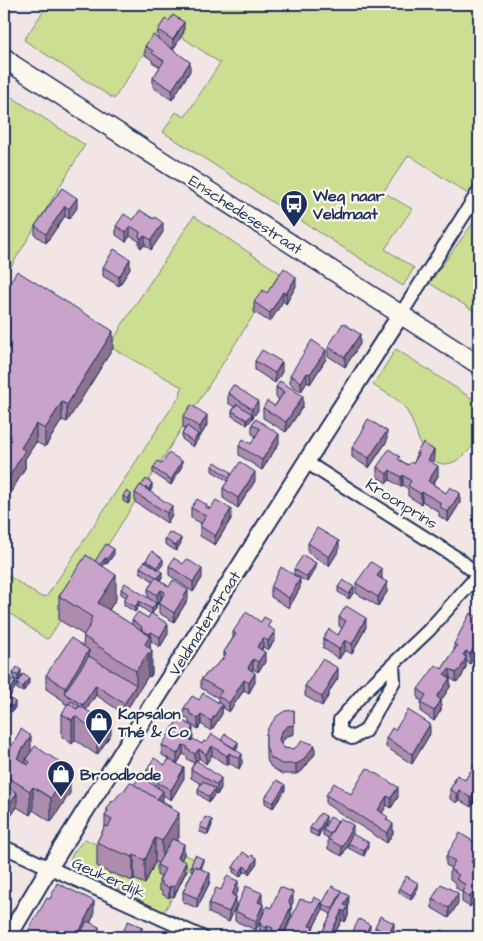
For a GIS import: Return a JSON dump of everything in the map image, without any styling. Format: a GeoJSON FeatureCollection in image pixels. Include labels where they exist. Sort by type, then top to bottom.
{"type":"FeatureCollection","features":[{"type":"Feature","properties":{"kind":"main road","name":"Enschedesestraat"},"geometry":{"type":"LineString","coordinates":[[6,61],[479,365]]}},
{"type":"Feature","properties":{"kind":"street"},"geometry":{"type":"LineString","coordinates":[[401,314],[479,191]]}},
{"type":"Feature","properties":{"kind":"street","name":"Veldmaterstraat"},"geometry":{"type":"LineString","coordinates":[[7,935],[401,314]]}},
{"type":"Feature","properties":{"kind":"street","name":"Kroonprins"},"geometry":{"type":"LineString","coordinates":[[306,462],[460,560],[479,576],[429,630],[365,691],[340,720],[340,731],[352,738],[366,731],[394,681],[392,666]]}},
{"type":"Feature","properties":{"kind":"street","name":"Geukerdijk"},"geometry":{"type":"LineString","coordinates":[[4,847],[202,937]]}},
{"type":"Feature","properties":{"kind":"green space"},"geometry":{"type":"Polygon","coordinates":[[[48,4],[345,4],[356,9],[360,4],[479,4],[479,182],[471,196],[409,155],[383,192],[412,209],[385,249],[414,268],[403,286],[163,132],[176,112],[185,117],[220,63],[163,24],[114,99],[24,40],[48,4]]]}},
{"type":"Feature","properties":{"kind":"green space"},"geometry":{"type":"Polygon","coordinates":[[[4,92],[85,145],[4,278],[4,92]]]}},
{"type":"Feature","properties":{"kind":"green space"},"geometry":{"type":"Polygon","coordinates":[[[479,215],[479,314],[429,283],[479,215]]]}},
{"type":"Feature","properties":{"kind":"green space"},"geometry":{"type":"Polygon","coordinates":[[[194,216],[280,273],[49,638],[46,639],[4,609],[4,573],[41,597],[47,596],[180,395],[182,387],[110,347],[122,325],[194,216]]]}},
{"type":"Feature","properties":{"kind":"green space"},"geometry":{"type":"Polygon","coordinates":[[[396,349],[479,403],[479,439],[458,460],[445,464],[439,463],[430,457],[420,444],[404,406],[373,385],[396,349]]]}},
{"type":"Feature","properties":{"kind":"green space"},"geometry":{"type":"Polygon","coordinates":[[[141,835],[194,859],[164,912],[70,866],[72,855],[85,839],[118,855],[141,835]]]}},
{"type":"Feature","properties":{"kind":"building"},"geometry":{"type":"Polygon","coordinates":[[[173,15],[184,22],[173,40],[158,30],[165,19],[169,21],[173,15]]]}},
{"type":"Feature","properties":{"kind":"building"},"geometry":{"type":"Polygon","coordinates":[[[153,35],[190,62],[172,90],[153,78],[164,61],[145,46],[153,35]]]}},
{"type":"Feature","properties":{"kind":"building"},"geometry":{"type":"Polygon","coordinates":[[[62,188],[77,198],[69,209],[65,206],[46,234],[35,226],[62,188]]]}},
{"type":"Feature","properties":{"kind":"building"},"geometry":{"type":"Polygon","coordinates":[[[140,210],[163,223],[151,240],[145,236],[139,237],[140,232],[130,226],[126,232],[116,226],[124,214],[133,220],[140,210]]]}},
{"type":"Feature","properties":{"kind":"building"},"geometry":{"type":"Polygon","coordinates":[[[114,249],[130,259],[119,277],[103,267],[114,249]]]}},
{"type":"Feature","properties":{"kind":"building"},"geometry":{"type":"Polygon","coordinates":[[[284,268],[296,277],[286,294],[283,292],[270,313],[254,302],[263,290],[267,293],[284,268]]]}},
{"type":"Feature","properties":{"kind":"building"},"geometry":{"type":"Polygon","coordinates":[[[17,271],[113,331],[67,405],[62,402],[45,429],[36,424],[21,448],[25,450],[7,481],[4,479],[4,292],[17,271]]]}},
{"type":"Feature","properties":{"kind":"building"},"geometry":{"type":"Polygon","coordinates":[[[343,323],[360,334],[345,357],[328,347],[343,323]]]}},
{"type":"Feature","properties":{"kind":"building"},"geometry":{"type":"Polygon","coordinates":[[[312,340],[326,350],[310,374],[307,373],[301,382],[290,375],[312,340]]]}},
{"type":"Feature","properties":{"kind":"building"},"geometry":{"type":"Polygon","coordinates":[[[262,350],[282,362],[275,373],[255,361],[262,350]]]}},
{"type":"Feature","properties":{"kind":"building"},"geometry":{"type":"Polygon","coordinates":[[[280,381],[303,396],[286,422],[263,408],[267,401],[275,406],[284,392],[276,387],[280,381]]]}},
{"type":"Feature","properties":{"kind":"building"},"geometry":{"type":"Polygon","coordinates":[[[233,385],[258,401],[252,409],[228,393],[233,385]]]}},
{"type":"Feature","properties":{"kind":"building"},"geometry":{"type":"Polygon","coordinates":[[[237,404],[252,414],[247,420],[232,411],[237,404]]]}},
{"type":"Feature","properties":{"kind":"building"},"geometry":{"type":"Polygon","coordinates":[[[191,405],[207,415],[200,427],[183,417],[191,405]]]}},
{"type":"Feature","properties":{"kind":"building"},"geometry":{"type":"Polygon","coordinates":[[[256,419],[279,434],[262,460],[239,446],[243,439],[251,444],[260,429],[252,424],[256,419]]]}},
{"type":"Feature","properties":{"kind":"building"},"geometry":{"type":"Polygon","coordinates":[[[368,419],[387,431],[369,458],[352,448],[368,419]]]}},
{"type":"Feature","properties":{"kind":"building"},"geometry":{"type":"Polygon","coordinates":[[[187,426],[198,434],[193,442],[182,434],[187,426]]]}},
{"type":"Feature","properties":{"kind":"building"},"geometry":{"type":"Polygon","coordinates":[[[423,443],[434,450],[428,460],[438,466],[428,481],[446,493],[450,487],[460,493],[448,512],[439,506],[441,503],[408,486],[411,481],[403,475],[401,477],[390,470],[387,474],[377,467],[389,449],[400,457],[398,459],[408,465],[411,462],[413,464],[419,454],[416,453],[423,443]]]}},
{"type":"Feature","properties":{"kind":"building"},"geometry":{"type":"Polygon","coordinates":[[[169,453],[182,461],[171,480],[153,468],[158,461],[162,464],[169,453]]]}},
{"type":"Feature","properties":{"kind":"building"},"geometry":{"type":"Polygon","coordinates":[[[215,462],[231,472],[229,474],[232,475],[230,478],[212,466],[215,462]]]}},
{"type":"Feature","properties":{"kind":"building"},"geometry":{"type":"Polygon","coordinates":[[[240,462],[255,472],[238,498],[223,488],[240,462]]]}},
{"type":"Feature","properties":{"kind":"building"},"geometry":{"type":"Polygon","coordinates":[[[146,479],[152,483],[149,489],[141,486],[146,479]]]}},
{"type":"Feature","properties":{"kind":"building"},"geometry":{"type":"Polygon","coordinates":[[[140,485],[172,506],[167,513],[135,493],[140,485]]]}},
{"type":"Feature","properties":{"kind":"building"},"geometry":{"type":"Polygon","coordinates":[[[126,491],[131,494],[128,499],[123,496],[126,491]]]}},
{"type":"Feature","properties":{"kind":"building"},"geometry":{"type":"Polygon","coordinates":[[[197,499],[210,509],[216,500],[231,509],[215,536],[200,526],[206,516],[191,508],[197,499]]]}},
{"type":"Feature","properties":{"kind":"building"},"geometry":{"type":"Polygon","coordinates":[[[479,515],[479,523],[475,521],[479,515]]]}},
{"type":"Feature","properties":{"kind":"building"},"geometry":{"type":"Polygon","coordinates":[[[317,528],[339,541],[329,557],[308,543],[317,528]]]}},
{"type":"Feature","properties":{"kind":"building"},"geometry":{"type":"Polygon","coordinates":[[[169,532],[181,538],[176,546],[165,539],[169,532]]]}},
{"type":"Feature","properties":{"kind":"building"},"geometry":{"type":"Polygon","coordinates":[[[106,544],[114,549],[100,565],[95,561],[106,544]]]}},
{"type":"Feature","properties":{"kind":"building"},"geometry":{"type":"Polygon","coordinates":[[[152,551],[163,559],[157,567],[146,560],[152,551]]]}},
{"type":"Feature","properties":{"kind":"building"},"geometry":{"type":"Polygon","coordinates":[[[86,555],[116,575],[98,603],[150,636],[145,644],[152,650],[136,671],[83,636],[92,622],[90,621],[92,617],[59,596],[86,555]]]}},
{"type":"Feature","properties":{"kind":"building"},"geometry":{"type":"Polygon","coordinates":[[[303,555],[316,563],[307,577],[294,569],[303,555]]]}},
{"type":"Feature","properties":{"kind":"building"},"geometry":{"type":"Polygon","coordinates":[[[174,558],[183,564],[187,559],[202,569],[193,582],[169,566],[174,558]]]}},
{"type":"Feature","properties":{"kind":"building"},"geometry":{"type":"Polygon","coordinates":[[[145,561],[162,572],[158,578],[140,567],[145,561]]]}},
{"type":"Feature","properties":{"kind":"building"},"geometry":{"type":"Polygon","coordinates":[[[371,562],[382,569],[377,576],[387,582],[378,597],[356,583],[371,562]]]}},
{"type":"Feature","properties":{"kind":"building"},"geometry":{"type":"Polygon","coordinates":[[[281,567],[300,579],[289,598],[271,587],[281,567]]]}},
{"type":"Feature","properties":{"kind":"building"},"geometry":{"type":"Polygon","coordinates":[[[156,577],[169,587],[173,580],[188,590],[174,613],[159,603],[165,592],[161,590],[157,595],[148,589],[156,577]]]}},
{"type":"Feature","properties":{"kind":"building"},"geometry":{"type":"Polygon","coordinates":[[[343,580],[354,587],[349,594],[338,587],[343,580]]]}},
{"type":"Feature","properties":{"kind":"building"},"geometry":{"type":"Polygon","coordinates":[[[125,583],[156,603],[152,609],[139,601],[135,607],[124,600],[128,594],[121,589],[125,583]]]}},
{"type":"Feature","properties":{"kind":"building"},"geometry":{"type":"Polygon","coordinates":[[[346,606],[366,618],[352,644],[345,640],[339,649],[323,639],[329,629],[338,635],[346,621],[339,617],[346,606]]]}},
{"type":"Feature","properties":{"kind":"building"},"geometry":{"type":"Polygon","coordinates":[[[138,612],[148,618],[151,613],[168,624],[160,637],[151,632],[149,634],[132,620],[138,612]]]}},
{"type":"Feature","properties":{"kind":"building"},"geometry":{"type":"Polygon","coordinates":[[[246,612],[261,622],[264,617],[271,621],[268,626],[275,631],[268,641],[263,638],[257,647],[265,652],[258,662],[253,659],[248,668],[255,673],[249,683],[244,680],[229,703],[218,696],[222,691],[201,679],[226,654],[224,652],[236,634],[233,632],[246,612]]]}},
{"type":"Feature","properties":{"kind":"building"},"geometry":{"type":"Polygon","coordinates":[[[470,613],[479,618],[479,640],[470,654],[466,651],[463,655],[466,657],[461,668],[456,673],[450,669],[444,674],[450,678],[437,697],[441,700],[434,711],[421,703],[426,695],[418,689],[436,665],[442,669],[457,646],[454,644],[470,613]]]}},
{"type":"Feature","properties":{"kind":"building"},"geometry":{"type":"Polygon","coordinates":[[[71,638],[89,650],[65,688],[46,675],[71,638]]]}},
{"type":"Feature","properties":{"kind":"building"},"geometry":{"type":"Polygon","coordinates":[[[89,656],[136,685],[124,704],[96,685],[83,705],[64,693],[89,656]]]}},
{"type":"Feature","properties":{"kind":"building"},"geometry":{"type":"Polygon","coordinates":[[[322,659],[338,668],[322,697],[305,686],[322,659]]]}},
{"type":"Feature","properties":{"kind":"building"},"geometry":{"type":"Polygon","coordinates":[[[17,667],[21,670],[18,676],[13,673],[17,667]]]}},
{"type":"Feature","properties":{"kind":"building"},"geometry":{"type":"Polygon","coordinates":[[[23,674],[29,678],[23,687],[17,684],[23,674]]]}},
{"type":"Feature","properties":{"kind":"building"},"geometry":{"type":"Polygon","coordinates":[[[12,679],[16,681],[7,696],[4,693],[12,679]]]}},
{"type":"Feature","properties":{"kind":"building"},"geometry":{"type":"Polygon","coordinates":[[[203,693],[222,705],[211,721],[201,715],[198,719],[184,708],[192,696],[199,700],[203,693]]]}},
{"type":"Feature","properties":{"kind":"building"},"geometry":{"type":"Polygon","coordinates":[[[6,696],[15,702],[12,707],[4,702],[6,696]]]}},
{"type":"Feature","properties":{"kind":"building"},"geometry":{"type":"Polygon","coordinates":[[[71,701],[79,706],[77,709],[69,704],[71,701]]]}},
{"type":"Feature","properties":{"kind":"building"},"geometry":{"type":"Polygon","coordinates":[[[68,703],[77,709],[80,706],[104,721],[97,732],[75,716],[72,720],[62,714],[68,703]]]}},
{"type":"Feature","properties":{"kind":"building"},"geometry":{"type":"Polygon","coordinates":[[[294,710],[294,725],[288,726],[282,731],[279,739],[281,744],[284,748],[293,749],[302,740],[315,745],[302,761],[296,764],[282,764],[271,758],[266,746],[266,734],[277,716],[285,711],[294,710]]]}},
{"type":"Feature","properties":{"kind":"building"},"geometry":{"type":"Polygon","coordinates":[[[408,710],[430,724],[412,754],[386,738],[392,728],[395,730],[408,710]]]}},
{"type":"Feature","properties":{"kind":"building"},"geometry":{"type":"Polygon","coordinates":[[[91,713],[111,725],[104,735],[104,721],[91,713]]]}},
{"type":"Feature","properties":{"kind":"building"},"geometry":{"type":"Polygon","coordinates":[[[179,718],[193,727],[187,737],[192,741],[193,739],[202,744],[204,741],[207,742],[212,734],[242,754],[239,759],[229,753],[227,756],[212,746],[206,754],[199,749],[195,754],[183,745],[177,754],[162,745],[179,718]]]}},
{"type":"Feature","properties":{"kind":"building"},"geometry":{"type":"Polygon","coordinates":[[[21,729],[31,736],[17,758],[28,765],[30,762],[26,759],[35,746],[70,769],[51,798],[33,787],[30,791],[4,775],[4,760],[21,729]]]}},
{"type":"Feature","properties":{"kind":"building"},"geometry":{"type":"Polygon","coordinates":[[[225,734],[238,742],[234,748],[221,740],[225,734]]]}},
{"type":"Feature","properties":{"kind":"building"},"geometry":{"type":"Polygon","coordinates":[[[154,758],[165,765],[169,759],[184,768],[171,790],[158,783],[161,778],[147,769],[154,758]]]}},
{"type":"Feature","properties":{"kind":"building"},"geometry":{"type":"Polygon","coordinates":[[[478,759],[479,795],[475,792],[471,798],[459,790],[457,794],[450,789],[457,775],[465,780],[478,759]]]}},
{"type":"Feature","properties":{"kind":"building"},"geometry":{"type":"Polygon","coordinates":[[[196,760],[221,778],[217,785],[191,769],[196,760]]]}},
{"type":"Feature","properties":{"kind":"building"},"geometry":{"type":"Polygon","coordinates":[[[367,768],[398,787],[391,798],[387,796],[378,810],[388,817],[386,819],[393,824],[387,833],[326,795],[334,783],[351,794],[367,768]]]}},
{"type":"Feature","properties":{"kind":"building"},"geometry":{"type":"Polygon","coordinates":[[[142,778],[163,791],[158,798],[170,807],[134,785],[138,779],[142,778]]]}},
{"type":"Feature","properties":{"kind":"building"},"geometry":{"type":"Polygon","coordinates":[[[277,780],[285,785],[273,803],[265,798],[277,780]]]}},
{"type":"Feature","properties":{"kind":"building"},"geometry":{"type":"Polygon","coordinates":[[[203,781],[215,789],[209,797],[198,789],[203,781]]]}},
{"type":"Feature","properties":{"kind":"building"},"geometry":{"type":"Polygon","coordinates":[[[130,782],[179,813],[162,841],[155,838],[145,860],[134,855],[133,857],[111,850],[97,842],[105,826],[108,827],[112,820],[105,816],[107,809],[130,782]]]}},
{"type":"Feature","properties":{"kind":"building"},"geometry":{"type":"Polygon","coordinates":[[[4,784],[17,793],[5,811],[4,810],[4,784]]]}},
{"type":"Feature","properties":{"kind":"building"},"geometry":{"type":"Polygon","coordinates":[[[320,813],[326,816],[318,832],[310,828],[320,813]]]}},
{"type":"Feature","properties":{"kind":"building"},"geometry":{"type":"Polygon","coordinates":[[[205,817],[212,820],[208,830],[200,827],[205,817]]]}},
{"type":"Feature","properties":{"kind":"building"},"geometry":{"type":"Polygon","coordinates":[[[330,817],[338,821],[330,834],[323,830],[330,817]]]}},
{"type":"Feature","properties":{"kind":"building"},"geometry":{"type":"Polygon","coordinates":[[[340,818],[353,825],[342,847],[328,839],[340,818]]]}},
{"type":"Feature","properties":{"kind":"building"},"geometry":{"type":"Polygon","coordinates":[[[460,833],[479,845],[479,849],[471,862],[478,867],[475,872],[479,875],[479,883],[470,897],[462,892],[466,885],[456,879],[459,875],[450,869],[455,861],[446,856],[460,833]]]}},
{"type":"Feature","properties":{"kind":"building"},"geometry":{"type":"Polygon","coordinates":[[[352,834],[368,842],[364,851],[348,843],[352,834]]]}},
{"type":"Feature","properties":{"kind":"building"},"geometry":{"type":"Polygon","coordinates":[[[172,839],[184,844],[178,858],[186,862],[174,887],[170,886],[169,888],[162,885],[162,882],[159,881],[165,869],[157,865],[172,839]]]}},
{"type":"Feature","properties":{"kind":"building"},"geometry":{"type":"Polygon","coordinates":[[[243,852],[250,857],[252,855],[257,858],[249,870],[244,866],[240,872],[233,867],[243,852]]]}},
{"type":"Feature","properties":{"kind":"building"},"geometry":{"type":"Polygon","coordinates":[[[195,855],[203,859],[199,868],[191,866],[195,855]]]}},
{"type":"Feature","properties":{"kind":"building"},"geometry":{"type":"Polygon","coordinates":[[[195,866],[210,873],[197,898],[183,892],[195,866]]]}},
{"type":"Feature","properties":{"kind":"building"},"geometry":{"type":"Polygon","coordinates":[[[227,876],[238,881],[232,895],[236,897],[229,912],[209,904],[216,888],[221,890],[227,876]]]}},
{"type":"Feature","properties":{"kind":"building"},"geometry":{"type":"Polygon","coordinates":[[[406,876],[418,883],[411,895],[399,888],[406,876]]]}},
{"type":"Feature","properties":{"kind":"building"},"geometry":{"type":"Polygon","coordinates":[[[57,883],[94,901],[77,937],[39,937],[28,931],[47,898],[50,899],[57,883]]]}},
{"type":"Feature","properties":{"kind":"building"},"geometry":{"type":"Polygon","coordinates":[[[441,884],[458,893],[449,908],[432,899],[441,884]]]}},
{"type":"Feature","properties":{"kind":"building"},"geometry":{"type":"Polygon","coordinates":[[[246,886],[262,893],[258,902],[263,904],[256,921],[235,911],[246,886]]]}},
{"type":"Feature","properties":{"kind":"building"},"geometry":{"type":"Polygon","coordinates":[[[332,886],[342,891],[332,909],[322,904],[332,886]]]}},
{"type":"Feature","properties":{"kind":"building"},"geometry":{"type":"Polygon","coordinates":[[[280,887],[293,892],[289,902],[291,906],[278,933],[272,931],[273,928],[267,926],[266,928],[259,923],[267,906],[271,908],[280,887]]]}},
{"type":"Feature","properties":{"kind":"building"},"geometry":{"type":"Polygon","coordinates":[[[342,892],[349,896],[344,905],[348,906],[345,912],[342,910],[331,933],[336,936],[320,937],[342,892]]]}},
{"type":"Feature","properties":{"kind":"building"},"geometry":{"type":"Polygon","coordinates":[[[314,897],[322,901],[309,926],[313,927],[309,937],[293,937],[285,933],[300,899],[312,902],[314,897]]]}},
{"type":"Feature","properties":{"kind":"building"},"geometry":{"type":"Polygon","coordinates":[[[380,916],[394,923],[388,934],[375,927],[380,916]]]}},
{"type":"Feature","properties":{"kind":"building"},"geometry":{"type":"Polygon","coordinates":[[[359,919],[370,925],[363,937],[350,937],[359,919]]]}},
{"type":"Feature","properties":{"kind":"building"},"geometry":{"type":"Polygon","coordinates":[[[87,921],[99,927],[94,937],[79,937],[87,921]]]}},
{"type":"Feature","properties":{"kind":"building"},"geometry":{"type":"Polygon","coordinates":[[[128,921],[142,927],[137,937],[121,936],[128,921]]]}},
{"type":"Feature","properties":{"kind":"building"},"geometry":{"type":"Polygon","coordinates":[[[442,930],[450,934],[448,937],[438,937],[442,930]]]}},
{"type":"Feature","properties":{"kind":"building"},"geometry":{"type":"Polygon","coordinates":[[[154,933],[163,937],[152,937],[154,933]]]}},
{"type":"Feature","properties":{"kind":"place","name":"Weg naar Veldmaat"},"geometry":{"type":"Point","coordinates":[294,228]}},
{"type":"Feature","properties":{"kind":"place","name":"Kapsalon Thé & Co"},"geometry":{"type":"Point","coordinates":[99,746]}},
{"type":"Feature","properties":{"kind":"place","name":"Broodbode"},"geometry":{"type":"Point","coordinates":[61,798]}}]}
